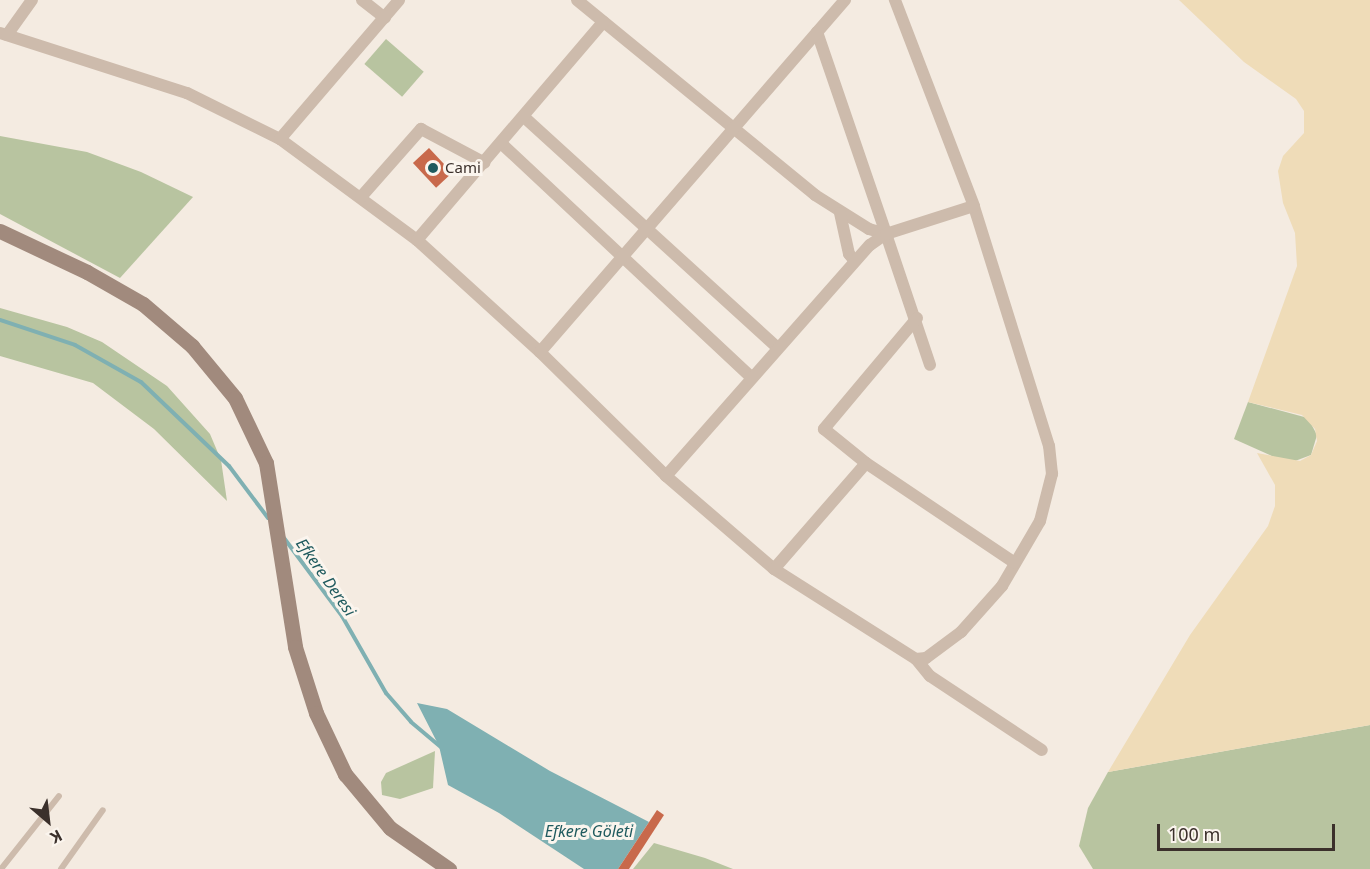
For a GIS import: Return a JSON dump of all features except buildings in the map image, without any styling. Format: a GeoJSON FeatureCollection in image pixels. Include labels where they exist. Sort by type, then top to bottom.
{"type":"FeatureCollection","features":[{"type":"Feature","properties":{"kind":"street"},"geometry":{"type":"LineString","coordinates":[[33,0],[4,34],[187,93],[280,139],[417,240],[540,352],[666,476],[774,569],[916,659],[930,676],[1042,750]]}},
{"type":"Feature","properties":{"kind":"street"},"geometry":{"type":"LineString","coordinates":[[362,0],[385,18]]}},
{"type":"Feature","properties":{"kind":"street"},"geometry":{"type":"LineString","coordinates":[[280,139],[399,0]]}},
{"type":"Feature","properties":{"kind":"street"},"geometry":{"type":"LineString","coordinates":[[578,0],[840,213],[886,234]]}},
{"type":"Feature","properties":{"kind":"street"},"geometry":{"type":"LineString","coordinates":[[540,352],[845,0]]}},
{"type":"Feature","properties":{"kind":"street"},"geometry":{"type":"LineString","coordinates":[[895,0],[974,206],[1051,459],[1046,508],[1015,563],[990,601],[961,632],[926,658],[916,659]]}},
{"type":"Feature","properties":{"kind":"street"},"geometry":{"type":"LineString","coordinates":[[417,240],[502,144],[603,22]]}},
{"type":"Feature","properties":{"kind":"street"},"geometry":{"type":"LineString","coordinates":[[817,32],[917,318],[930,365]]}},
{"type":"Feature","properties":{"kind":"street"},"geometry":{"type":"LineString","coordinates":[[524,117],[778,348]]}},
{"type":"Feature","properties":{"kind":"street"},"geometry":{"type":"LineString","coordinates":[[361,198],[421,129],[485,163]]}},
{"type":"Feature","properties":{"kind":"street"},"geometry":{"type":"LineString","coordinates":[[502,144],[625,256],[751,377]]}},
{"type":"Feature","properties":{"kind":"street"},"geometry":{"type":"LineString","coordinates":[[666,476],[854,260],[886,234],[974,206]]}},
{"type":"Feature","properties":{"kind":"street"},"geometry":{"type":"LineString","coordinates":[[840,213],[849,254],[854,260]]}},
{"type":"Feature","properties":{"kind":"street"},"geometry":{"type":"LineString","coordinates":[[0,231],[87,272],[142,304],[192,346],[235,398],[266,463],[295,647],[316,713],[345,774],[390,828],[449,869]]}},
{"type":"Feature","properties":{"kind":"street"},"geometry":{"type":"LineString","coordinates":[[917,318],[824,429],[866,463],[1015,563]]}},
{"type":"Feature","properties":{"kind":"street"},"geometry":{"type":"LineString","coordinates":[[774,569],[866,463]]}},
{"type":"Feature","properties":{"kind":"lane"},"geometry":{"type":"LineString","coordinates":[[1,869],[58,796]]}},
{"type":"Feature","properties":{"kind":"lane"},"geometry":{"type":"LineString","coordinates":[[61,869],[102,810]]}},
{"type":"Feature","properties":{"kind":"green space"},"geometry":{"type":"Polygon","coordinates":[[[386,39],[424,72],[402,97],[364,64],[386,39]]]}},
{"type":"Feature","properties":{"kind":"green space"},"geometry":{"type":"Polygon","coordinates":[[[0,136],[87,152],[141,172],[193,197],[120,278],[0,214],[0,136]]]}},
{"type":"Feature","properties":{"kind":"green space"},"geometry":{"type":"Polygon","coordinates":[[[0,308],[67,327],[102,342],[167,386],[210,434],[221,460],[227,501],[154,429],[93,383],[0,356],[0,308]]]}},
{"type":"Feature","properties":{"kind":"green space"},"geometry":{"type":"Polygon","coordinates":[[[1248,402],[1308,418],[1317,435],[1311,455],[1295,461],[1274,457],[1234,439],[1248,402]]]}},
{"type":"Feature","properties":{"kind":"green space"},"geometry":{"type":"Polygon","coordinates":[[[1370,725],[1370,869],[1093,869],[1079,846],[1088,808],[1108,772],[1370,725]]]}},
{"type":"Feature","properties":{"kind":"green space"},"geometry":{"type":"Polygon","coordinates":[[[435,751],[433,788],[400,799],[382,795],[381,782],[386,773],[435,751]]]}},
{"type":"Feature","properties":{"kind":"green space"},"geometry":{"type":"Polygon","coordinates":[[[654,843],[705,858],[733,869],[633,869],[654,843]]]}},
{"type":"Feature","properties":{"kind":"sand"},"geometry":{"type":"Polygon","coordinates":[[[1179,0],[1370,0],[1370,725],[1108,772],[1190,635],[1268,526],[1275,506],[1275,485],[1257,453],[1300,461],[1311,455],[1317,441],[1315,429],[1302,415],[1248,402],[1297,266],[1295,233],[1283,203],[1278,171],[1283,156],[1304,133],[1304,111],[1296,99],[1244,62],[1179,0]]]}},
{"type":"Feature","properties":{"kind":"water","name":"Efkere Göleti"},"geometry":{"type":"Polygon","coordinates":[[[417,703],[447,709],[550,771],[649,822],[618,869],[584,869],[499,813],[448,785],[439,746],[417,703]]]}},
{"type":"Feature","properties":{"kind":"waterway","name":"Efkere Deresi"},"geometry":{"type":"LineString","coordinates":[[0,320],[75,345],[141,382],[229,466],[268,518]]}},
{"type":"Feature","properties":{"kind":"waterway","name":"Efkere Deresi"},"geometry":{"type":"LineString","coordinates":[[284,538],[342,616],[386,693],[411,722],[442,748]]}},
{"type":"Feature","properties":{"kind":"place","name":"Cami"},"geometry":{"type":"Point","coordinates":[433,168]}}]}
